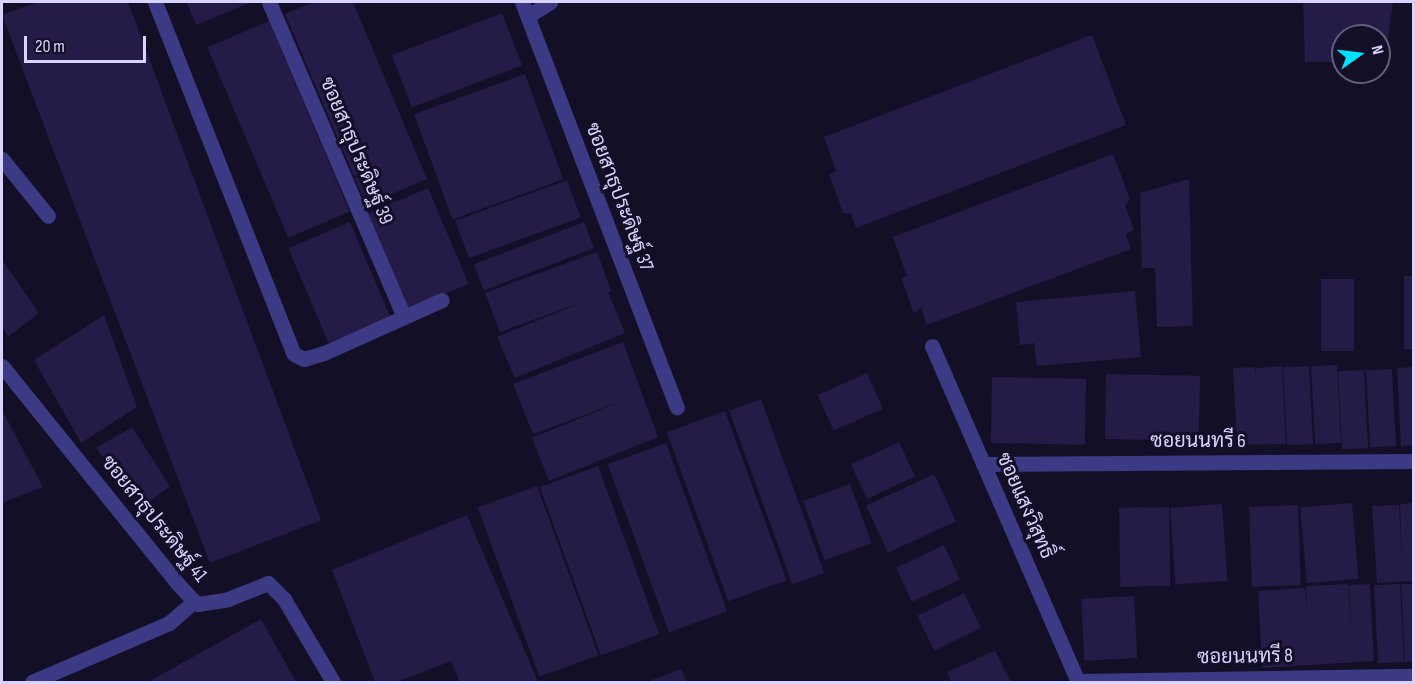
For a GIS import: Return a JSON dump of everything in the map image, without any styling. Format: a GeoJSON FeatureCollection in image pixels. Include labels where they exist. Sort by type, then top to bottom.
{"type":"FeatureCollection","features":[{"type":"Feature","properties":{"kind":"street"},"geometry":{"type":"LineString","coordinates":[[155,2],[294,354],[304,358],[324,353],[442,300]]}},
{"type":"Feature","properties":{"kind":"street","name":"ซอยสาธุประดิษฐ์ 39"},"geometry":{"type":"LineString","coordinates":[[269,2],[404,317]]}},
{"type":"Feature","properties":{"kind":"street"},"geometry":{"type":"LineString","coordinates":[[525,9],[550,2]]}},
{"type":"Feature","properties":{"kind":"street","name":"ซอยสาธุประดิษฐ์ 37"},"geometry":{"type":"LineString","coordinates":[[525,9],[676,407]]}},
{"type":"Feature","properties":{"kind":"street"},"geometry":{"type":"LineString","coordinates":[[2,159],[48,216]]}},
{"type":"Feature","properties":{"kind":"street","name":"ซอยแสงวิสุทธิ์"},"geometry":{"type":"LineString","coordinates":[[932,346],[1078,682]]}},
{"type":"Feature","properties":{"kind":"street","name":"ซอยสาธุประดิษฐ์ 41"},"geometry":{"type":"LineString","coordinates":[[2,366],[177,584],[194,601],[198,604],[228,599],[268,583],[284,599],[333,682]]}},
{"type":"Feature","properties":{"kind":"street","name":"ซอยนนทรี 6"},"geometry":{"type":"LineString","coordinates":[[983,464],[1413,461]]}},
{"type":"Feature","properties":{"kind":"street"},"geometry":{"type":"LineString","coordinates":[[32,682],[169,624],[194,601]]}},
{"type":"Feature","properties":{"kind":"street","name":"ซอยนนทรี 8"},"geometry":{"type":"LineString","coordinates":[[1078,682],[1413,676]]}},
{"type":"Feature","properties":{"kind":"building"},"geometry":{"type":"Polygon","coordinates":[[[38,2],[128,2],[321,520],[210,563],[2,15],[38,2]]]}},
{"type":"Feature","properties":{"kind":"building"},"geometry":{"type":"Polygon","coordinates":[[[186,2],[252,2],[196,25],[186,2]]]}},
{"type":"Feature","properties":{"kind":"building"},"geometry":{"type":"Polygon","coordinates":[[[314,2],[353,2],[427,179],[366,205],[285,14],[314,2]]]}},
{"type":"Feature","properties":{"kind":"building"},"geometry":{"type":"Polygon","coordinates":[[[1303,2],[1393,2],[1390,24],[1331,24],[1331,62],[1305,62],[1303,2]]]}},
{"type":"Feature","properties":{"kind":"building"},"geometry":{"type":"Polygon","coordinates":[[[502,13],[522,65],[412,108],[392,55],[502,13]]]}},
{"type":"Feature","properties":{"kind":"building"},"geometry":{"type":"Polygon","coordinates":[[[269,21],[350,212],[288,238],[207,47],[269,21]]]}},
{"type":"Feature","properties":{"kind":"building"},"geometry":{"type":"Polygon","coordinates":[[[1092,35],[1126,125],[856,228],[851,213],[843,213],[829,174],[836,171],[824,137],[1092,35]]]}},
{"type":"Feature","properties":{"kind":"building"},"geometry":{"type":"Polygon","coordinates":[[[525,74],[563,179],[452,220],[414,114],[525,74]]]}},
{"type":"Feature","properties":{"kind":"building"},"geometry":{"type":"Polygon","coordinates":[[[1113,154],[1130,199],[1125,206],[1134,230],[1126,234],[1131,249],[927,325],[921,308],[914,313],[901,278],[907,276],[893,237],[1113,154]]]}},
{"type":"Feature","properties":{"kind":"building"},"geometry":{"type":"Polygon","coordinates":[[[1189,179],[1193,326],[1157,327],[1155,268],[1142,268],[1140,193],[1189,179]]]}},
{"type":"Feature","properties":{"kind":"building"},"geometry":{"type":"Polygon","coordinates":[[[567,180],[581,218],[469,258],[455,221],[567,180]]]}},
{"type":"Feature","properties":{"kind":"building"},"geometry":{"type":"Polygon","coordinates":[[[428,188],[469,284],[406,310],[365,215],[428,188]]]}},
{"type":"Feature","properties":{"kind":"building"},"geometry":{"type":"Polygon","coordinates":[[[350,222],[390,317],[329,343],[288,248],[350,222]]]}},
{"type":"Feature","properties":{"kind":"building"},"geometry":{"type":"Polygon","coordinates":[[[584,222],[594,248],[484,290],[474,264],[584,222]]]}},
{"type":"Feature","properties":{"kind":"building"},"geometry":{"type":"Polygon","coordinates":[[[597,252],[611,291],[608,292],[625,333],[515,378],[497,337],[583,302],[500,332],[485,293],[597,252]]]}},
{"type":"Feature","properties":{"kind":"building"},"geometry":{"type":"Polygon","coordinates":[[[2,260],[39,313],[8,337],[2,327],[2,260]]]}},
{"type":"Feature","properties":{"kind":"building"},"geometry":{"type":"Polygon","coordinates":[[[1404,276],[1413,276],[1413,349],[1404,349],[1404,276]]]}},
{"type":"Feature","properties":{"kind":"building"},"geometry":{"type":"Polygon","coordinates":[[[1321,279],[1354,279],[1354,351],[1321,351],[1321,279]]]}},
{"type":"Feature","properties":{"kind":"building"},"geometry":{"type":"Polygon","coordinates":[[[1135,291],[1141,357],[1037,366],[1034,343],[1020,345],[1016,302],[1135,291]]]}},
{"type":"Feature","properties":{"kind":"building"},"geometry":{"type":"Polygon","coordinates":[[[104,315],[137,407],[81,443],[34,360],[104,315]]]}},
{"type":"Feature","properties":{"kind":"building"},"geometry":{"type":"Polygon","coordinates":[[[623,342],[658,437],[549,481],[532,438],[625,400],[533,434],[513,384],[623,342]]]}},
{"type":"Feature","properties":{"kind":"building"},"geometry":{"type":"Polygon","coordinates":[[[1337,365],[1341,443],[1315,444],[1311,366],[1337,365]]]}},
{"type":"Feature","properties":{"kind":"building"},"geometry":{"type":"Polygon","coordinates":[[[1282,366],[1286,444],[1237,445],[1233,368],[1255,367],[1256,375],[1256,368],[1282,366]]]}},
{"type":"Feature","properties":{"kind":"building"},"geometry":{"type":"Polygon","coordinates":[[[1309,366],[1313,444],[1287,445],[1283,367],[1309,366]]]}},
{"type":"Feature","properties":{"kind":"building"},"geometry":{"type":"Polygon","coordinates":[[[1413,367],[1413,445],[1401,446],[1397,368],[1413,367]]]}},
{"type":"Feature","properties":{"kind":"building"},"geometry":{"type":"Polygon","coordinates":[[[1392,369],[1396,446],[1370,447],[1366,370],[1392,369]]]}},
{"type":"Feature","properties":{"kind":"building"},"geometry":{"type":"Polygon","coordinates":[[[1364,370],[1368,448],[1342,449],[1338,371],[1364,370]]]}},
{"type":"Feature","properties":{"kind":"building"},"geometry":{"type":"Polygon","coordinates":[[[867,373],[883,409],[834,431],[818,395],[867,373]]]}},
{"type":"Feature","properties":{"kind":"building"},"geometry":{"type":"Polygon","coordinates":[[[1106,374],[1200,376],[1199,441],[1105,439],[1106,374]]]}},
{"type":"Feature","properties":{"kind":"building"},"geometry":{"type":"Polygon","coordinates":[[[992,377],[1086,379],[1085,445],[991,443],[992,377]]]}},
{"type":"Feature","properties":{"kind":"building"},"geometry":{"type":"Polygon","coordinates":[[[761,399],[824,573],[792,584],[729,411],[761,399]]]}},
{"type":"Feature","properties":{"kind":"building"},"geometry":{"type":"Polygon","coordinates":[[[2,410],[43,487],[2,503],[2,410]]]}},
{"type":"Feature","properties":{"kind":"building"},"geometry":{"type":"Polygon","coordinates":[[[725,411],[787,580],[728,601],[667,432],[725,411]]]}},
{"type":"Feature","properties":{"kind":"building"},"geometry":{"type":"Polygon","coordinates":[[[132,427],[170,486],[141,508],[96,448],[132,427]]]}},
{"type":"Feature","properties":{"kind":"building"},"geometry":{"type":"Polygon","coordinates":[[[899,442],[915,476],[867,499],[851,464],[899,442]]]}},
{"type":"Feature","properties":{"kind":"building"},"geometry":{"type":"Polygon","coordinates":[[[666,443],[727,611],[669,632],[608,464],[666,443]]]}},
{"type":"Feature","properties":{"kind":"building"},"geometry":{"type":"Polygon","coordinates":[[[598,466],[659,634],[601,655],[540,487],[598,466]]]}},
{"type":"Feature","properties":{"kind":"building"},"geometry":{"type":"Polygon","coordinates":[[[934,474],[956,521],[888,553],[866,506],[934,474]]]}},
{"type":"Feature","properties":{"kind":"building"},"geometry":{"type":"Polygon","coordinates":[[[850,484],[872,543],[825,560],[803,501],[850,484]]]}},
{"type":"Feature","properties":{"kind":"building"},"geometry":{"type":"Polygon","coordinates":[[[537,486],[599,655],[539,677],[478,508],[537,486]]]}},
{"type":"Feature","properties":{"kind":"building"},"geometry":{"type":"Polygon","coordinates":[[[1352,503],[1359,579],[1307,583],[1300,508],[1352,503]]]}},
{"type":"Feature","properties":{"kind":"building"},"geometry":{"type":"Polygon","coordinates":[[[1413,503],[1413,581],[1377,583],[1372,506],[1399,505],[1402,561],[1400,504],[1413,503]]]}},
{"type":"Feature","properties":{"kind":"building"},"geometry":{"type":"Polygon","coordinates":[[[1222,504],[1227,581],[1175,584],[1170,508],[1222,504]]]}},
{"type":"Feature","properties":{"kind":"building"},"geometry":{"type":"Polygon","coordinates":[[[1298,505],[1301,585],[1252,587],[1249,507],[1298,505]]]}},
{"type":"Feature","properties":{"kind":"building"},"geometry":{"type":"Polygon","coordinates":[[[1169,507],[1170,586],[1120,587],[1119,508],[1169,507]]]}},
{"type":"Feature","properties":{"kind":"building"},"geometry":{"type":"Polygon","coordinates":[[[467,515],[538,682],[460,682],[451,661],[397,682],[375,682],[332,570],[467,515]]]}},
{"type":"Feature","properties":{"kind":"building"},"geometry":{"type":"Polygon","coordinates":[[[944,545],[960,579],[912,602],[896,567],[944,545]]]}},
{"type":"Feature","properties":{"kind":"building"},"geometry":{"type":"Polygon","coordinates":[[[1348,584],[1351,630],[1349,585],[1370,584],[1374,661],[1262,668],[1258,591],[1305,588],[1307,614],[1306,586],[1348,584]]]}},
{"type":"Feature","properties":{"kind":"building"},"geometry":{"type":"Polygon","coordinates":[[[1400,584],[1404,662],[1378,663],[1374,585],[1400,584]]]}},
{"type":"Feature","properties":{"kind":"building"},"geometry":{"type":"Polygon","coordinates":[[[1400,584],[1404,662],[1378,663],[1374,585],[1400,584]]]}},
{"type":"Feature","properties":{"kind":"building"},"geometry":{"type":"Polygon","coordinates":[[[964,593],[981,628],[934,651],[917,616],[964,593]]]}},
{"type":"Feature","properties":{"kind":"building"},"geometry":{"type":"Polygon","coordinates":[[[1134,596],[1137,658],[1084,661],[1081,599],[1134,596]]]}},
{"type":"Feature","properties":{"kind":"building"},"geometry":{"type":"Polygon","coordinates":[[[261,619],[296,682],[148,682],[261,619]]]}},
{"type":"Feature","properties":{"kind":"building"},"geometry":{"type":"Polygon","coordinates":[[[995,651],[1011,682],[951,682],[947,672],[995,651]]]}},
{"type":"Feature","properties":{"kind":"building"},"geometry":{"type":"Polygon","coordinates":[[[681,669],[687,682],[647,682],[681,669]]]}}]}
